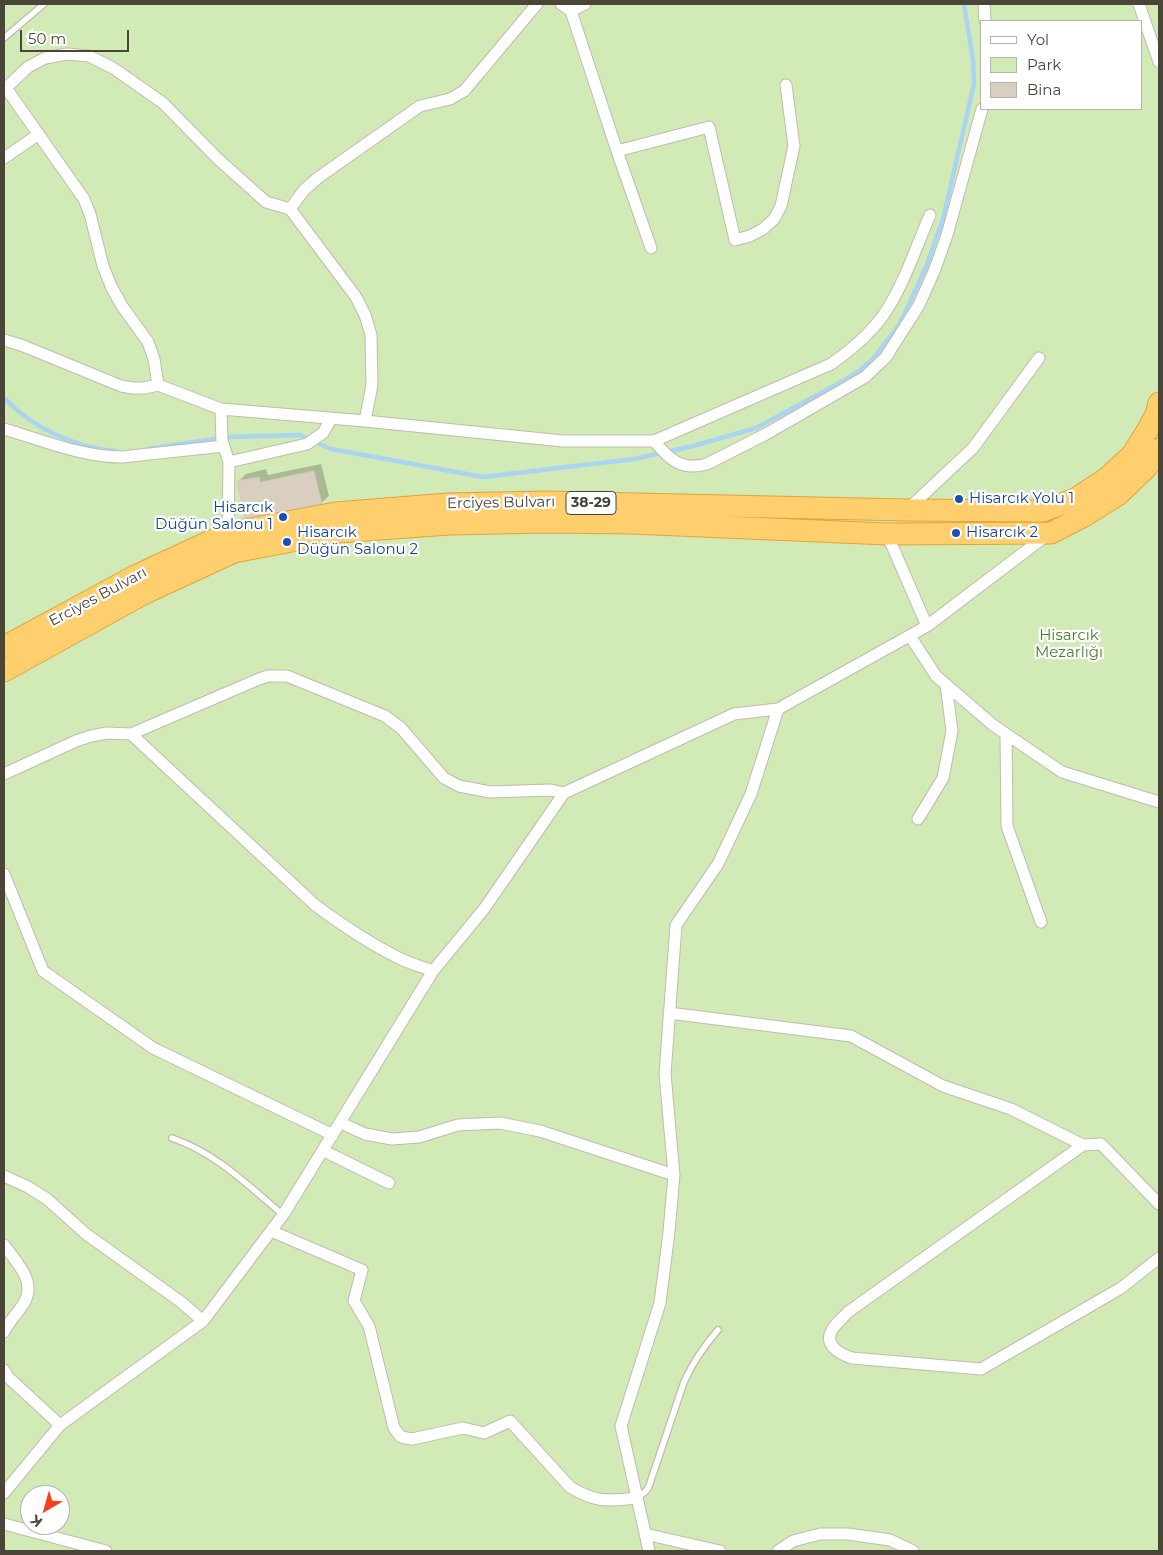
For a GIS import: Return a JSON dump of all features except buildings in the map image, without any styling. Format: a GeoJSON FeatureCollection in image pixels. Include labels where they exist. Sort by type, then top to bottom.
{"type":"FeatureCollection","features":[{"type":"Feature","properties":{"kind":"highway","name":"Erciyes Bulvarı"},"geometry":{"type":"LineString","coordinates":[[4,647],[135,576],[228,533],[336,513],[448,504],[545,502],[1043,511],[1075,499],[1107,478],[1132,454],[1156,415],[1159,403]]}},
{"type":"Feature","properties":{"kind":"highway","name":"Erciyes Bulvarı"},"geometry":{"type":"LineString","coordinates":[[4,671],[144,594],[234,552],[339,532],[449,524],[632,523],[887,534],[1051,533],[1084,516],[1119,494],[1148,467],[1159,449]]}},
{"type":"Feature","properties":{"kind":"street"},"geometry":{"type":"LineString","coordinates":[[290,209],[304,190],[319,177],[420,106],[450,99],[464,91],[537,4]]}},
{"type":"Feature","properties":{"kind":"street"},"geometry":{"type":"LineString","coordinates":[[561,4],[571,11],[651,248]]}},
{"type":"Feature","properties":{"kind":"street"},"geometry":{"type":"LineString","coordinates":[[571,11],[585,4]]}},
{"type":"Feature","properties":{"kind":"street"},"geometry":{"type":"LineString","coordinates":[[984,4],[985,20]]}},
{"type":"Feature","properties":{"kind":"street"},"geometry":{"type":"LineString","coordinates":[[1139,4],[1159,62]]}},
{"type":"Feature","properties":{"kind":"street"},"geometry":{"type":"LineString","coordinates":[[158,385],[154,359],[148,342],[122,306],[103,266],[90,214],[84,199],[6,88],[28,67],[45,58],[67,54],[88,56],[113,68],[163,102],[218,159],[266,202],[290,209],[356,297],[365,315],[371,335],[372,385],[365,421]]}},
{"type":"Feature","properties":{"kind":"street"},"geometry":{"type":"LineString","coordinates":[[617,151],[709,126],[736,240],[750,236],[763,229],[774,219],[781,206],[794,146],[786,85]]}},
{"type":"Feature","properties":{"kind":"street"},"geometry":{"type":"LineString","coordinates":[[656,444],[676,463],[687,466],[707,464],[766,434],[865,377],[886,357],[919,305],[935,269],[947,235],[982,110]]}},
{"type":"Feature","properties":{"kind":"street"},"geometry":{"type":"LineString","coordinates":[[4,158],[39,134]]}},
{"type":"Feature","properties":{"kind":"street"},"geometry":{"type":"LineString","coordinates":[[4,340],[22,345],[121,386],[144,388],[158,385],[221,409],[563,441],[656,444],[831,364],[851,350],[868,335],[896,296],[930,215]]}},
{"type":"Feature","properties":{"kind":"street"},"geometry":{"type":"LineString","coordinates":[[907,510],[973,448],[1040,358]]}},
{"type":"Feature","properties":{"kind":"street"},"geometry":{"type":"LineString","coordinates":[[221,409],[223,444],[229,462],[228,533]]}},
{"type":"Feature","properties":{"kind":"street"},"geometry":{"type":"LineString","coordinates":[[229,462],[307,444],[319,438],[331,419]]}},
{"type":"Feature","properties":{"kind":"street"},"geometry":{"type":"LineString","coordinates":[[4,429],[84,453],[109,457],[223,444]]}},
{"type":"Feature","properties":{"kind":"street"},"geometry":{"type":"LineString","coordinates":[[4,1493],[60,1425],[203,1321],[283,1215],[433,971],[484,908],[564,794],[734,714],[778,709],[927,626],[1051,533]]}},
{"type":"Feature","properties":{"kind":"street"},"geometry":{"type":"LineString","coordinates":[[887,534],[927,626]]}},
{"type":"Feature","properties":{"kind":"street"},"geometry":{"type":"LineString","coordinates":[[910,636],[936,676],[993,725],[1062,772],[1159,802]]}},
{"type":"Feature","properties":{"kind":"street"},"geometry":{"type":"LineString","coordinates":[[4,774],[76,741],[107,733],[131,734],[259,679],[268,676],[287,676],[385,716],[401,728],[444,778],[459,786],[490,792],[551,790],[564,794]]}},
{"type":"Feature","properties":{"kind":"street"},"geometry":{"type":"LineString","coordinates":[[918,819],[943,778],[952,731],[946,684]]}},
{"type":"Feature","properties":{"kind":"street"},"geometry":{"type":"LineString","coordinates":[[649,1551],[621,1426],[660,1303],[669,1232],[674,1175],[665,1074],[676,925],[718,864],[747,803],[778,709]]}},
{"type":"Feature","properties":{"kind":"street"},"geometry":{"type":"LineString","coordinates":[[131,734],[315,905],[344,926],[374,944],[401,959],[433,971]]}},
{"type":"Feature","properties":{"kind":"street"},"geometry":{"type":"LineString","coordinates":[[1006,734],[1007,826],[1041,922]]}},
{"type":"Feature","properties":{"kind":"street"},"geometry":{"type":"LineString","coordinates":[[4,874],[43,971],[153,1048],[333,1135]]}},
{"type":"Feature","properties":{"kind":"street"},"geometry":{"type":"LineString","coordinates":[[669,1013],[851,1036],[943,1086],[1011,1109],[1082,1145],[1101,1144],[1159,1204]]}},
{"type":"Feature","properties":{"kind":"street"},"geometry":{"type":"LineString","coordinates":[[341,1123],[365,1134],[392,1139],[419,1137],[458,1125],[500,1123],[540,1131],[674,1175]]}},
{"type":"Feature","properties":{"kind":"street"},"geometry":{"type":"LineString","coordinates":[[1082,1145],[848,1312],[832,1330],[830,1337],[832,1347],[841,1355],[852,1358],[980,1369],[1121,1288],[1159,1258]]}},
{"type":"Feature","properties":{"kind":"street"},"geometry":{"type":"LineString","coordinates":[[324,1150],[389,1183]]}},
{"type":"Feature","properties":{"kind":"street"},"geometry":{"type":"LineString","coordinates":[[4,1177],[28,1187],[47,1199],[86,1234],[180,1302],[203,1321]]}},
{"type":"Feature","properties":{"kind":"street"},"geometry":{"type":"LineString","coordinates":[[271,1231],[362,1270],[354,1301],[368,1326],[394,1428],[401,1437],[412,1439],[463,1428],[484,1433],[510,1421],[570,1487],[582,1494],[606,1501],[637,1498]]}},
{"type":"Feature","properties":{"kind":"street"},"geometry":{"type":"LineString","coordinates":[[4,1245],[26,1275],[28,1290],[24,1304],[4,1332]]}},
{"type":"Feature","properties":{"kind":"street"},"geometry":{"type":"LineString","coordinates":[[4,1370],[8,1377],[60,1425]]}},
{"type":"Feature","properties":{"kind":"street"},"geometry":{"type":"LineString","coordinates":[[4,1524],[106,1551]]}},
{"type":"Feature","properties":{"kind":"street"},"geometry":{"type":"LineString","coordinates":[[645,1534],[720,1551]]}},
{"type":"Feature","properties":{"kind":"street"},"geometry":{"type":"LineString","coordinates":[[778,1551],[793,1541],[820,1534],[848,1534],[890,1540],[913,1551]]}},
{"type":"Feature","properties":{"kind":"lane"},"geometry":{"type":"LineString","coordinates":[[4,38],[44,4]]}},
{"type":"Feature","properties":{"kind":"lane"},"geometry":{"type":"LineString","coordinates":[[172,1138],[199,1149],[214,1158],[283,1215]]}},
{"type":"Feature","properties":{"kind":"lane"},"geometry":{"type":"LineString","coordinates":[[637,1498],[649,1486],[684,1382],[691,1367],[718,1330]]}},
{"type":"Feature","properties":{"kind":"green space","name":"Hisarcık Mezarlığı"},"geometry":{"type":"Polygon","coordinates":[[[4,4],[1159,4],[1159,1551],[4,1551],[4,4]]]}},
{"type":"Feature","properties":{"kind":"waterway"},"geometry":{"type":"LineString","coordinates":[[147,449],[228,437],[300,435],[331,449],[483,477],[634,459],[693,446],[756,428],[845,380],[873,359],[897,328],[926,267],[943,219],[974,84],[973,60],[964,4]]}},
{"type":"Feature","properties":{"kind":"waterway"},"geometry":{"type":"LineString","coordinates":[[4,398],[15,409],[55,434],[84,445],[115,451]]}},
{"type":"Feature","properties":{"kind":"place","name":"Hisarcık Yolu 1"},"geometry":{"type":"Point","coordinates":[959,499]}},
{"type":"Feature","properties":{"kind":"place","name":"Hisarcık Düğün Salonu 1"},"geometry":{"type":"Point","coordinates":[283,517]}},
{"type":"Feature","properties":{"kind":"place","name":"Hisarcık 2"},"geometry":{"type":"Point","coordinates":[956,533]}},
{"type":"Feature","properties":{"kind":"place","name":"Hisarcık Düğün Salonu 2"},"geometry":{"type":"Point","coordinates":[287,542]}}]}
